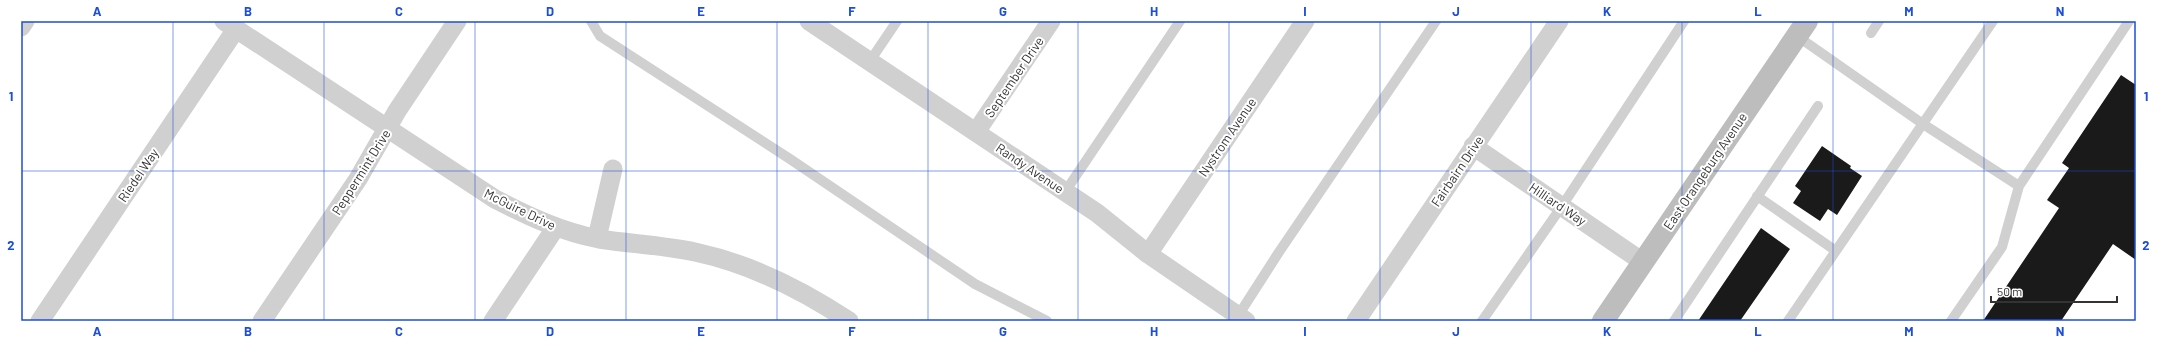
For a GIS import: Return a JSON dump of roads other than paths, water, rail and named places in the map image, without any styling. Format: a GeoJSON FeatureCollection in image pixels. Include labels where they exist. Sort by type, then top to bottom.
{"type":"FeatureCollection","features":[{"type":"Feature","properties":{"kind":"street"},"geometry":{"type":"LineString","coordinates":[[21,27],[25,21]]}},
{"type":"Feature","properties":{"kind":"street","name":"Peppermint Drive"},"geometry":{"type":"LineString","coordinates":[[262,321],[358,178],[389,128],[397,111],[457,21]]}},
{"type":"Feature","properties":{"kind":"street","name":"Randy Avenue"},"geometry":{"type":"LineString","coordinates":[[809,21],[1097,213],[1148,254],[1240,319]]}},
{"type":"Feature","properties":{"kind":"street","name":"September Drive"},"geometry":{"type":"LineString","coordinates":[[976,132],[1051,21]]}},
{"type":"Feature","properties":{"kind":"street","name":"Nystrom Avenue"},"geometry":{"type":"LineString","coordinates":[[1148,254],[1305,21]]}},
{"type":"Feature","properties":{"kind":"street","name":"Fairbairn Drive"},"geometry":{"type":"LineString","coordinates":[[1356,321],[1558,21]]}},
{"type":"Feature","properties":{"kind":"street","name":"McGuire Drive"},"geometry":{"type":"LineString","coordinates":[[230,25],[495,199],[556,228],[597,238],[696,252],[725,260],[792,286],[848,321]]}},
{"type":"Feature","properties":{"kind":"street","name":"Riedel Way"},"geometry":{"type":"LineString","coordinates":[[40,321],[230,25]]}},
{"type":"Feature","properties":{"kind":"street","name":"East Orangeburg Avenue"},"geometry":{"type":"LineString","coordinates":[[1603,321],[1802,28]]}},
{"type":"Feature","properties":{"kind":"street","name":"Hilliard Way"},"geometry":{"type":"LineString","coordinates":[[1473,146],[1643,262]]}},
{"type":"Feature","properties":{"kind":"street"},"geometry":{"type":"LineString","coordinates":[[597,238],[613,169]]}},
{"type":"Feature","properties":{"kind":"street"},"geometry":{"type":"LineString","coordinates":[[493,321],[556,228]]}},
{"type":"Feature","properties":{"kind":"lane"},"geometry":{"type":"LineString","coordinates":[[591,21],[600,36],[783,154],[975,284],[1047,321]]}},
{"type":"Feature","properties":{"kind":"lane"},"geometry":{"type":"LineString","coordinates":[[870,61],[897,21]]}},
{"type":"Feature","properties":{"kind":"lane"},"geometry":{"type":"LineString","coordinates":[[1065,192],[1180,21]]}},
{"type":"Feature","properties":{"kind":"lane"},"geometry":{"type":"LineString","coordinates":[[1240,319],[1278,252],[1436,21]]}},
{"type":"Feature","properties":{"kind":"lane"},"geometry":{"type":"LineString","coordinates":[[1482,321],[1562,206],[1684,21]]}},
{"type":"Feature","properties":{"kind":"lane"},"geometry":{"type":"LineString","coordinates":[[1871,33],[1879,21]]}},
{"type":"Feature","properties":{"kind":"lane"},"geometry":{"type":"LineString","coordinates":[[1788,321],[1993,21]]}},
{"type":"Feature","properties":{"kind":"lane"},"geometry":{"type":"LineString","coordinates":[[1951,321],[2002,247],[2019,186],[2130,21]]}},
{"type":"Feature","properties":{"kind":"lane"},"geometry":{"type":"LineString","coordinates":[[1802,28],[1923,124],[2019,186]]}},
{"type":"Feature","properties":{"kind":"lane"},"geometry":{"type":"LineString","coordinates":[[1674,321],[1818,106]]}},
{"type":"Feature","properties":{"kind":"lane"},"geometry":{"type":"LineString","coordinates":[[1757,196],[1836,251]]}}]}
